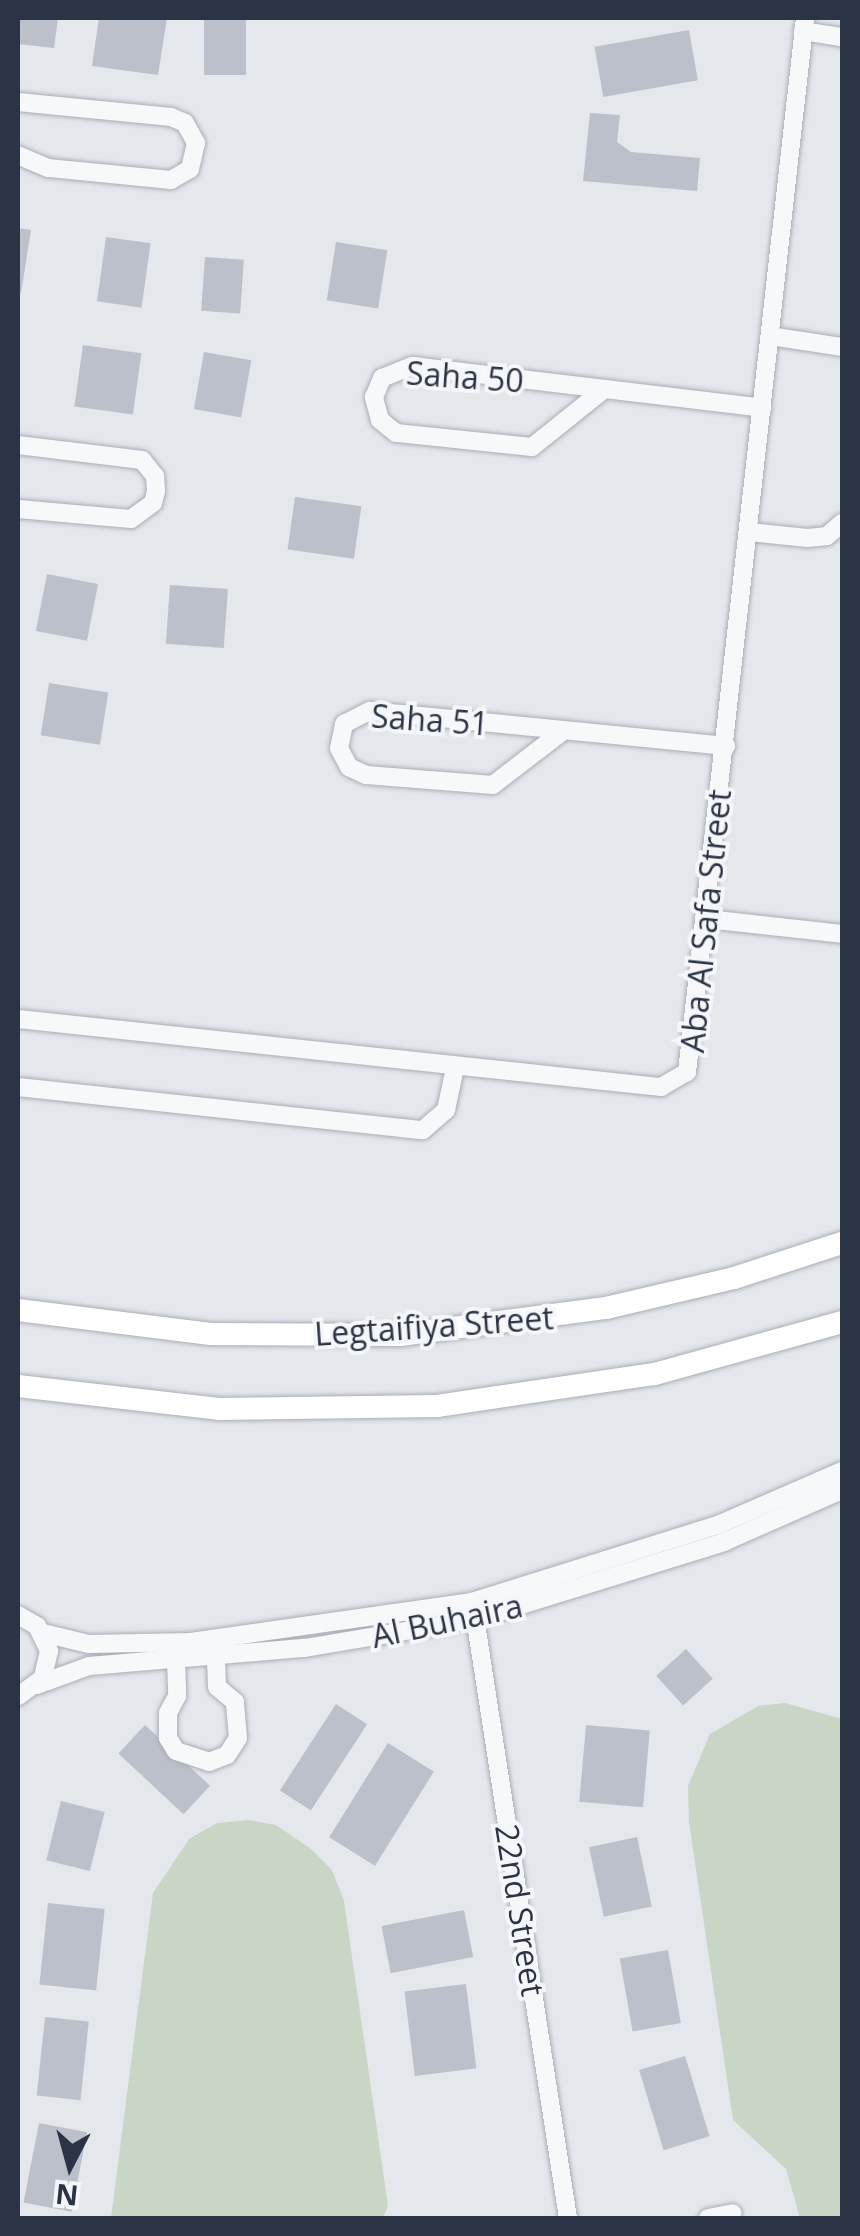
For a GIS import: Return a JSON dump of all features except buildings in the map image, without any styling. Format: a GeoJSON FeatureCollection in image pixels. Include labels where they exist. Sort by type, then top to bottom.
{"type":"FeatureCollection","features":[{"type":"Feature","properties":{"kind":"street","name":"Aba Al Safa Street"},"geometry":{"type":"LineString","coordinates":[[18,1019],[455,1068],[672,1086],[694,1054],[804,24],[841,36]]}},
{"type":"Feature","properties":{"kind":"street"},"geometry":{"type":"LineString","coordinates":[[18,102],[171,117],[184,123],[196,143],[190,168],[171,180],[48,168],[18,155]]}},
{"type":"Feature","properties":{"kind":"street"},"geometry":{"type":"LineString","coordinates":[[770,336],[842,346]]}},
{"type":"Feature","properties":{"kind":"street","name":"Saha 50"},"geometry":{"type":"LineString","coordinates":[[602,391],[532,446],[396,433],[380,420],[374,397],[382,378],[412,366],[762,408]]}},
{"type":"Feature","properties":{"kind":"street"},"geometry":{"type":"LineString","coordinates":[[18,445],[142,460],[156,476],[156,491],[153,502],[131,519],[18,509]]}},
{"type":"Feature","properties":{"kind":"street"},"geometry":{"type":"LineString","coordinates":[[750,532],[808,538],[828,536],[842,522]]}},
{"type":"Feature","properties":{"kind":"street","name":"Saha 51"},"geometry":{"type":"LineString","coordinates":[[563,731],[493,785],[366,774],[349,768],[339,748],[344,724],[370,711],[726,746]]}},
{"type":"Feature","properties":{"kind":"street"},"geometry":{"type":"LineString","coordinates":[[707,919],[842,934]]}},
{"type":"Feature","properties":{"kind":"street"},"geometry":{"type":"LineString","coordinates":[[18,1087],[423,1130],[446,1110],[455,1068]]}},
{"type":"Feature","properties":{"kind":"street","name":"Legtaifiya Street"},"geometry":{"type":"LineString","coordinates":[[18,1310],[211,1334],[400,1335],[606,1308],[734,1278],[842,1243]]}},
{"type":"Feature","properties":{"kind":"street"},"geometry":{"type":"LineString","coordinates":[[18,1386],[219,1409],[436,1406],[654,1374],[842,1322]]}},
{"type":"Feature","properties":{"kind":"street","name":"Al Buhaira"},"geometry":{"type":"LineString","coordinates":[[708,1538],[842,1471]]}},
{"type":"Feature","properties":{"kind":"street","name":"Al Buhaira"},"geometry":{"type":"LineString","coordinates":[[28,1691],[88,1666],[176,1660],[474,1610],[708,1538],[842,1490]]}},
{"type":"Feature","properties":{"kind":"street","name":"22nd Street"},"geometry":{"type":"LineString","coordinates":[[474,1610],[568,2218]]}},
{"type":"Feature","properties":{"kind":"street","name":"Al Buhaira"},"geometry":{"type":"LineString","coordinates":[[18,1615],[43,1633],[104,1645],[220,1651]]}},
{"type":"Feature","properties":{"kind":"street"},"geometry":{"type":"LineString","coordinates":[[18,1709],[49,1660],[43,1633]]}},
{"type":"Feature","properties":{"kind":"street"},"geometry":{"type":"LineString","coordinates":[[176,1660],[178,1696],[168,1714],[168,1738],[176,1751],[208,1762],[227,1755],[238,1738],[235,1702],[217,1687],[220,1651]]}},
{"type":"Feature","properties":{"kind":"street"},"geometry":{"type":"LineString","coordinates":[[708,2218],[734,2213]]}},
{"type":"Feature","properties":{"kind":"green space"},"geometry":{"type":"Polygon","coordinates":[[[785,1703],[842,1719],[842,2218],[800,2218],[786,2169],[733,2120],[689,1822],[688,1786],[710,1734],[758,1706],[785,1703]]]}},
{"type":"Feature","properties":{"kind":"green space"},"geometry":{"type":"Polygon","coordinates":[[[249,1820],[276,1825],[311,1849],[332,1870],[344,1901],[388,2206],[383,2218],[111,2218],[153,1893],[189,1839],[217,1823],[249,1820]]]}}]}
